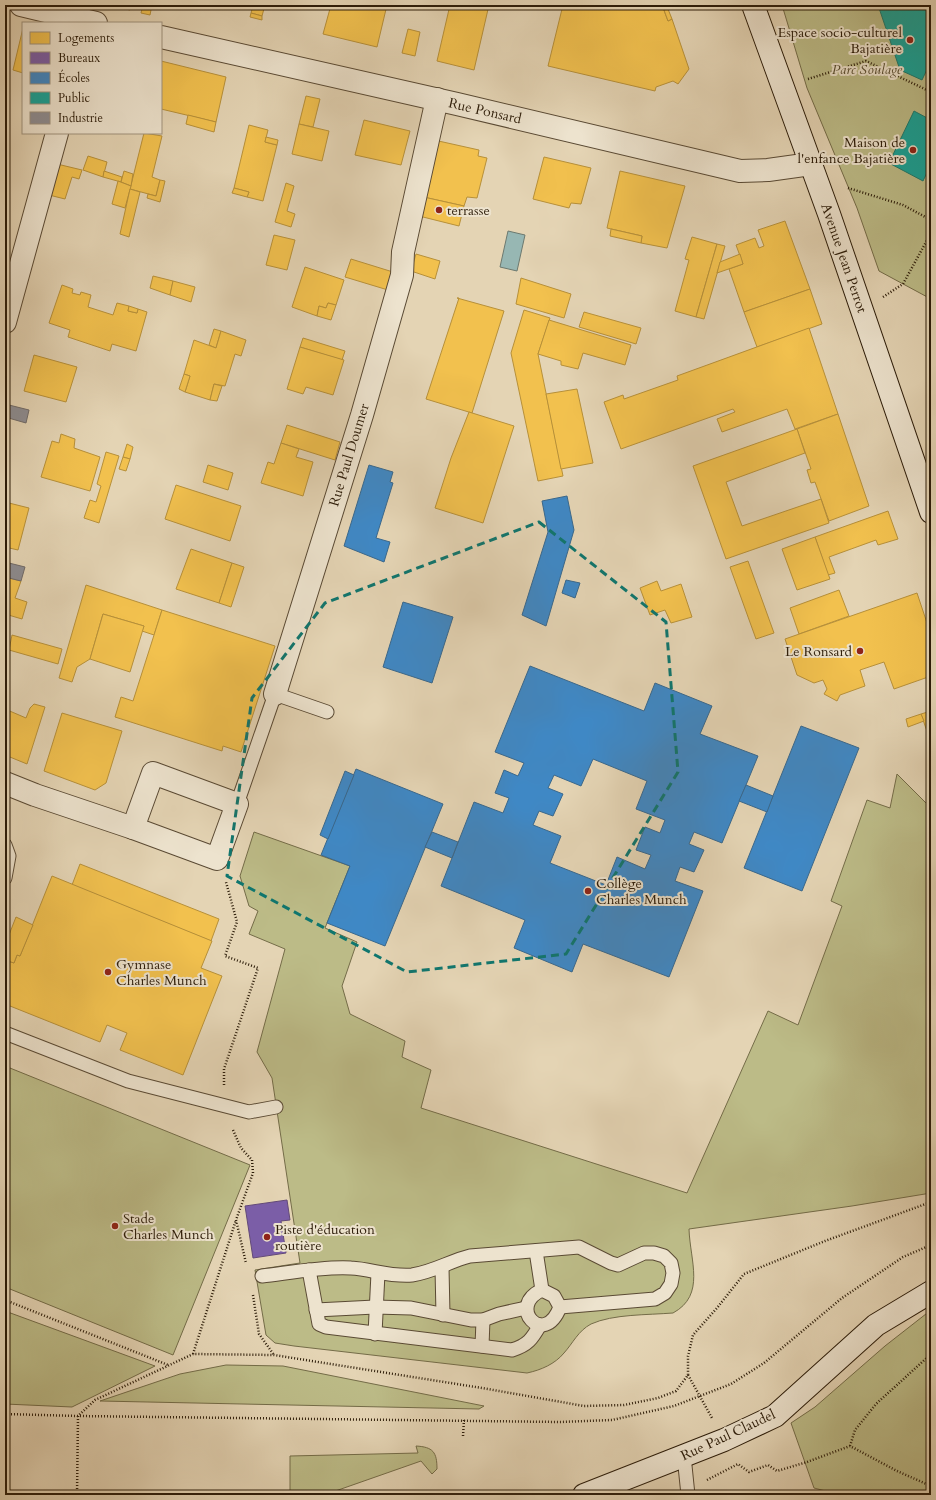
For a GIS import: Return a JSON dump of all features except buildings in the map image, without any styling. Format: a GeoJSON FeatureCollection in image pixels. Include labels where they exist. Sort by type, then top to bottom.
{"type":"FeatureCollection","features":[{"type":"Feature","properties":{"kind":"street"},"geometry":{"type":"LineString","coordinates":[[21,5],[90,22]]}},
{"type":"Feature","properties":{"kind":"street","name":"Avenue Jean Perrot"},"geometry":{"type":"LineString","coordinates":[[753,5],[931,512]]}},
{"type":"Feature","properties":{"kind":"street","name":"Rue Ponsard"},"geometry":{"type":"LineString","coordinates":[[162,38],[437,100],[740,171],[768,170],[810,164]]}},
{"type":"Feature","properties":{"kind":"street","name":"Rue Paul Doumer"},"geometry":{"type":"LineString","coordinates":[[275,694],[362,415],[402,275],[403,252],[437,100]]}},
{"type":"Feature","properties":{"kind":"street"},"geometry":{"type":"LineString","coordinates":[[5,322],[57,134]]}},
{"type":"Feature","properties":{"kind":"street"},"geometry":{"type":"LineString","coordinates":[[5,783],[217,859],[237,804],[153,773],[133,828]]}},
{"type":"Feature","properties":{"kind":"street","name":"Rue Paul Claudel"},"geometry":{"type":"LineString","coordinates":[[584,1495],[684,1456],[774,1416],[876,1325],[931,1292]]}},
{"type":"Feature","properties":{"kind":"lane"},"geometry":{"type":"LineString","coordinates":[[275,694],[327,712]]}},
{"type":"Feature","properties":{"kind":"lane","name":"Rue Paul Doumer"},"geometry":{"type":"LineString","coordinates":[[237,804],[275,694]]}},
{"type":"Feature","properties":{"kind":"lane"},"geometry":{"type":"LineString","coordinates":[[5,845],[9,856],[5,878]]}},
{"type":"Feature","properties":{"kind":"lane"},"geometry":{"type":"LineString","coordinates":[[5,1033],[128,1080],[249,1112],[276,1107]]}},
{"type":"Feature","properties":{"kind":"lane"},"geometry":{"type":"LineString","coordinates":[[262,1276],[309,1270],[351,1268],[378,1273],[411,1275],[442,1268],[455,1260],[470,1256],[579,1247],[618,1265],[644,1254],[654,1252],[664,1256],[670,1263],[673,1273],[671,1284],[665,1293],[655,1299],[560,1307]]}},
{"type":"Feature","properties":{"kind":"lane"},"geometry":{"type":"LineString","coordinates":[[536,1251],[542,1290]]}},
{"type":"Feature","properties":{"kind":"lane"},"geometry":{"type":"LineString","coordinates":[[442,1268],[443,1315]]}},
{"type":"Feature","properties":{"kind":"lane"},"geometry":{"type":"LineString","coordinates":[[309,1270],[319,1324],[326,1327],[512,1350],[524,1346],[534,1336],[540,1325]]}},
{"type":"Feature","properties":{"kind":"lane"},"geometry":{"type":"LineString","coordinates":[[375,1334],[375,1307],[378,1273]]}},
{"type":"Feature","properties":{"kind":"lane"},"geometry":{"type":"LineString","coordinates":[[542,1290],[554,1296],[560,1307],[552,1321],[545,1326],[536,1324],[529,1318],[526,1308],[528,1300],[535,1293],[542,1290]]}},
{"type":"Feature","properties":{"kind":"lane"},"geometry":{"type":"LineString","coordinates":[[316,1310],[375,1307],[411,1308],[443,1315],[483,1320],[499,1314],[526,1308]]}},
{"type":"Feature","properties":{"kind":"lane"},"geometry":{"type":"LineString","coordinates":[[482,1346],[483,1320]]}},
{"type":"Feature","properties":{"kind":"lane"},"geometry":{"type":"LineString","coordinates":[[684,1456],[688,1492]]}},
{"type":"Feature","properties":{"kind":"path"},"geometry":{"type":"LineString","coordinates":[[782,86],[866,61],[931,92]]}},
{"type":"Feature","properties":{"kind":"path"},"geometry":{"type":"LineString","coordinates":[[848,188],[903,205],[931,220]]}},
{"type":"Feature","properties":{"kind":"path"},"geometry":{"type":"LineString","coordinates":[[881,298],[903,284],[931,233]]}},
{"type":"Feature","properties":{"kind":"path"},"geometry":{"type":"LineString","coordinates":[[193,1354],[236,1220]]}},
{"type":"Feature","properties":{"kind":"path"},"geometry":{"type":"LineString","coordinates":[[5,1414],[560,1422],[612,1420],[674,1406],[730,1384],[764,1363],[842,1298],[902,1257],[931,1245]]}},
{"type":"Feature","properties":{"kind":"path"},"geometry":{"type":"LineString","coordinates":[[5,1300],[168,1365]]}},
{"type":"Feature","properties":{"kind":"path"},"geometry":{"type":"LineString","coordinates":[[850,1446],[854,1430],[876,1404],[931,1354]]}},
{"type":"Feature","properties":{"kind":"path"},"geometry":{"type":"LineString","coordinates":[[463,1436],[464,1420]]}},
{"type":"Feature","properties":{"kind":"path"},"geometry":{"type":"LineString","coordinates":[[688,1492],[738,1464],[749,1472],[768,1465],[776,1471],[850,1446],[897,1471],[931,1486]]}},
{"type":"Feature","properties":{"kind":"highlighted area"},"geometry":{"type":"Polygon","coordinates":[[[539,522],[666,622],[678,772],[566,954],[407,972],[227,876],[252,698],[325,603],[539,522]]]}},
{"type":"Feature","properties":{"kind":"green space","name":"Parc Soulage"},"geometry":{"type":"Polygon","coordinates":[[[782,5],[931,5],[931,299],[879,271],[857,208],[807,88],[782,5]]]}},
{"type":"Feature","properties":{"kind":"green space"},"geometry":{"type":"Polygon","coordinates":[[[897,774],[931,808],[931,1193],[852,1206],[689,1229],[694,1276],[690,1297],[683,1306],[673,1313],[610,1318],[591,1324],[579,1334],[560,1357],[542,1368],[527,1373],[294,1346],[275,1343],[266,1335],[255,1270],[300,1263],[272,1078],[257,1052],[285,949],[249,934],[258,911],[249,906],[240,876],[254,832],[350,866],[325,928],[357,942],[342,986],[350,1014],[405,1041],[402,1057],[431,1070],[421,1108],[687,1193],[768,1011],[798,1025],[842,906],[831,901],[867,800],[890,808],[897,774]]]}},
{"type":"Feature","properties":{"kind":"green space","name":"Stade Charles Munch"},"geometry":{"type":"Polygon","coordinates":[[[5,1066],[250,1165],[173,1355],[5,1287],[5,1066]]]}},
{"type":"Feature","properties":{"kind":"green space"},"geometry":{"type":"Polygon","coordinates":[[[931,1310],[931,1495],[841,1495],[814,1488],[791,1423],[815,1407],[885,1346],[931,1310]]]}},
{"type":"Feature","properties":{"kind":"green space"},"geometry":{"type":"Polygon","coordinates":[[[5,1311],[155,1366],[72,1407],[5,1404],[5,1311]]]}},
{"type":"Feature","properties":{"kind":"green space"},"geometry":{"type":"Polygon","coordinates":[[[226,1365],[283,1366],[484,1406],[479,1409],[100,1401],[180,1374],[226,1365]]]}},
{"type":"Feature","properties":{"kind":"green space"},"geometry":{"type":"Polygon","coordinates":[[[416,1446],[430,1449],[435,1455],[437,1469],[432,1474],[421,1461],[324,1495],[290,1495],[290,1456],[418,1453],[416,1446]]]}},
{"type":"Feature","properties":{"kind":"water"},"geometry":{"type":"Polygon","coordinates":[[[508,231],[525,235],[517,271],[500,267],[508,231]]]}},
{"type":"Feature","properties":{"kind":"place","name":"Espace socio-culturel Bajatière"},"geometry":{"type":"Point","coordinates":[910,40]}},
{"type":"Feature","properties":{"kind":"place","name":"Maison de l'enfance Bajatière"},"geometry":{"type":"Point","coordinates":[913,150]}},
{"type":"Feature","properties":{"kind":"place","name":"terrasse"},"geometry":{"type":"Point","coordinates":[439,210]}},
{"type":"Feature","properties":{"kind":"place","name":"Le Ronsard"},"geometry":{"type":"Point","coordinates":[860,651]}},
{"type":"Feature","properties":{"kind":"place","name":"Collège Charles Munch"},"geometry":{"type":"Point","coordinates":[588,891]}},
{"type":"Feature","properties":{"kind":"place","name":"Gymnase Charles Munch"},"geometry":{"type":"Point","coordinates":[108,972]}},
{"type":"Feature","properties":{"kind":"place","name":"Stade Charles Munch"},"geometry":{"type":"Point","coordinates":[115,1226]}},
{"type":"Feature","properties":{"kind":"place","name":"Piste d'éducation routière"},"geometry":{"type":"Point","coordinates":[267,1237]}}]}
